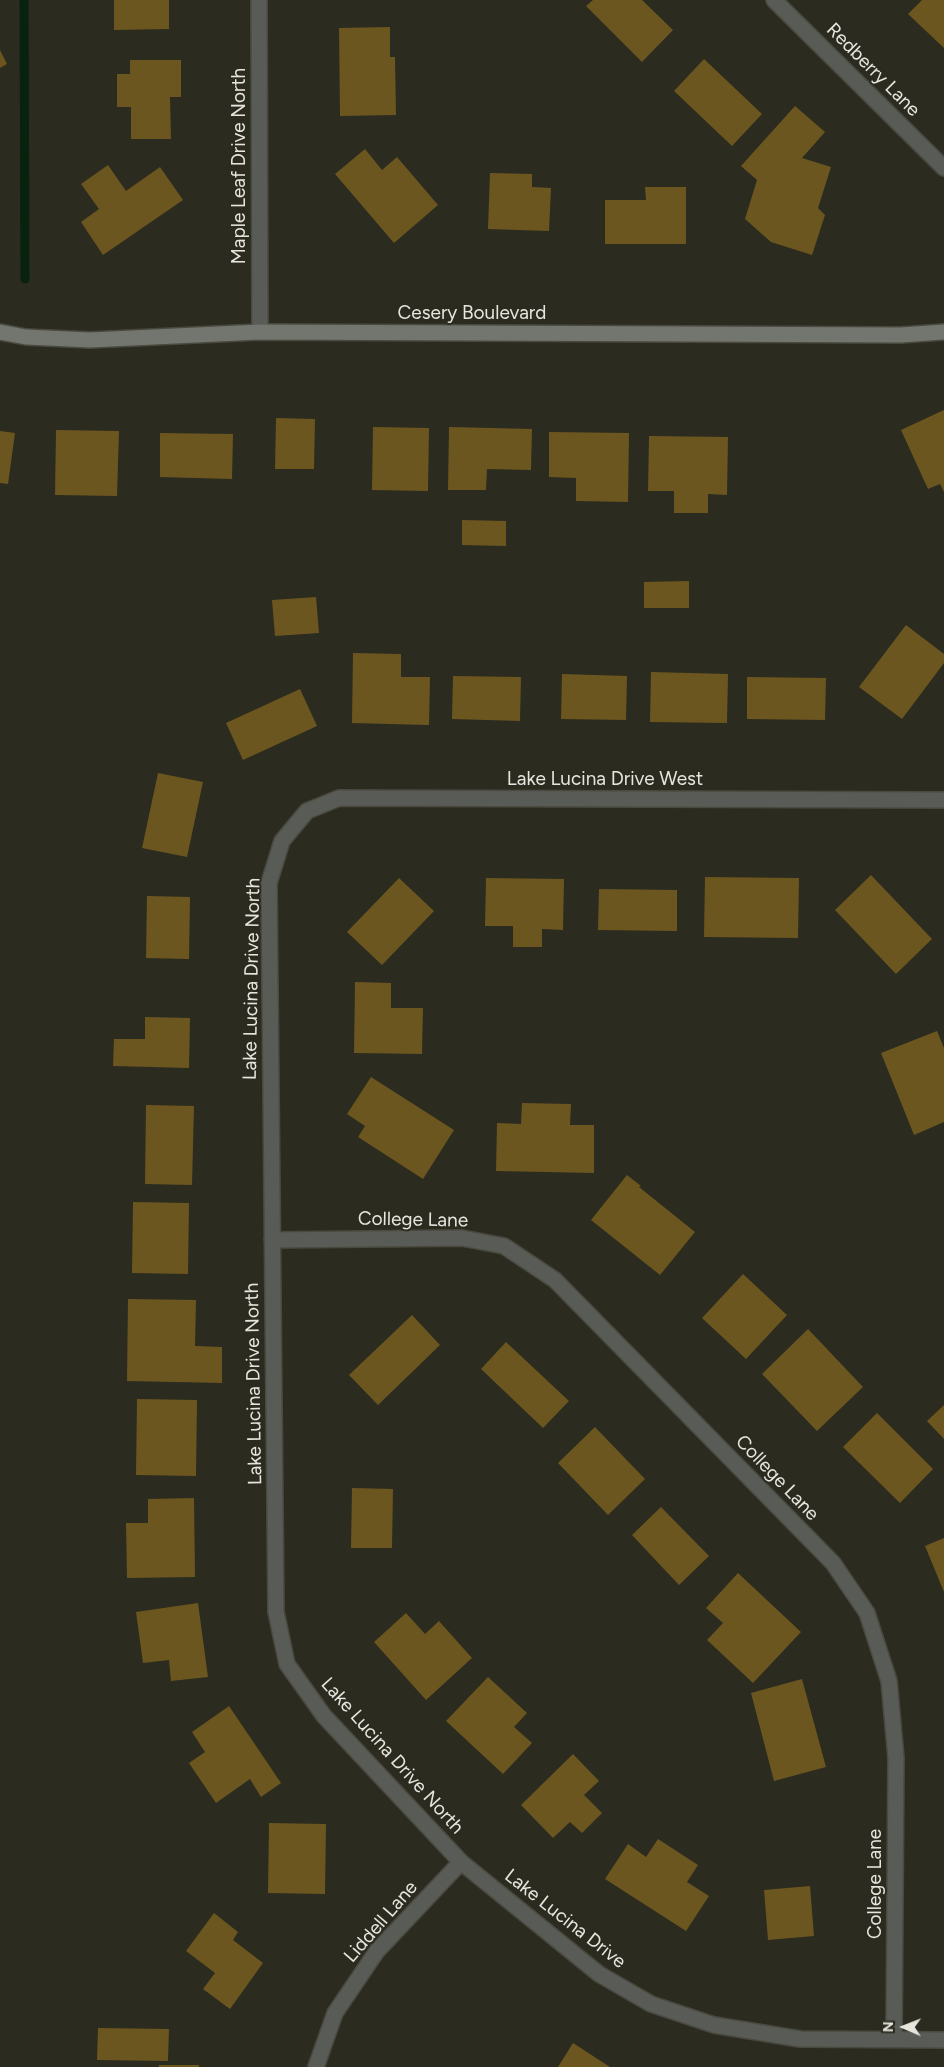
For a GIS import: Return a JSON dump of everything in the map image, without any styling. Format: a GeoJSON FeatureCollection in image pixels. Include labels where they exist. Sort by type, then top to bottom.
{"type":"FeatureCollection","features":[{"type":"Feature","properties":{"kind":"main road","name":"Cesery Boulevard"},"geometry":{"type":"LineString","coordinates":[[0,332],[26,337],[90,340],[260,332],[901,335],[944,332]]}},
{"type":"Feature","properties":{"kind":"street","name":"Maple Leaf Drive North"},"geometry":{"type":"LineString","coordinates":[[258,0],[260,332]]}},
{"type":"Feature","properties":{"kind":"street","name":"Redberry Lane"},"geometry":{"type":"LineString","coordinates":[[774,0],[944,168]]}},
{"type":"Feature","properties":{"kind":"street","name":"Lake Lucina Drive West"},"geometry":{"type":"LineString","coordinates":[[282,841],[307,811],[340,798],[944,800]]}},
{"type":"Feature","properties":{"kind":"street","name":"Lake Lucina Drive North"},"geometry":{"type":"LineString","coordinates":[[282,841],[269,883],[276,1612],[287,1664],[324,1716],[461,1862]]}},
{"type":"Feature","properties":{"kind":"street","name":"College Lane"},"geometry":{"type":"LineString","coordinates":[[272,1240],[462,1238],[504,1246],[555,1280],[833,1563],[867,1613],[889,1681],[896,1758],[894,2040]]}},
{"type":"Feature","properties":{"kind":"street","name":"Lake Lucina Drive"},"geometry":{"type":"LineString","coordinates":[[461,1862],[599,1974],[651,2004],[714,2025],[800,2039],[944,2040]]}},
{"type":"Feature","properties":{"kind":"street","name":"Liddell Lane"},"geometry":{"type":"LineString","coordinates":[[316,2067],[335,2013],[378,1951],[461,1862]]}},
{"type":"Feature","properties":{"kind":"building"},"geometry":{"type":"Polygon","coordinates":[[[114,0],[169,0],[169,29],[114,30],[114,0]]]}},
{"type":"Feature","properties":{"kind":"building"},"geometry":{"type":"Polygon","coordinates":[[[593,0],[642,0],[673,30],[642,62],[586,6],[593,0]]]}},
{"type":"Feature","properties":{"kind":"building"},"geometry":{"type":"Polygon","coordinates":[[[922,0],[944,0],[944,48],[908,14],[922,0]]]}},
{"type":"Feature","properties":{"kind":"building"},"geometry":{"type":"Polygon","coordinates":[[[390,27],[390,57],[395,57],[396,115],[340,116],[339,28],[390,27]]]}},
{"type":"Feature","properties":{"kind":"building"},"geometry":{"type":"Polygon","coordinates":[[[0,50],[7,64],[0,68],[0,50]]]}},
{"type":"Feature","properties":{"kind":"building"},"geometry":{"type":"Polygon","coordinates":[[[704,59],[762,114],[732,146],[674,91],[704,59]]]}},
{"type":"Feature","properties":{"kind":"building"},"geometry":{"type":"Polygon","coordinates":[[[130,60],[181,60],[181,97],[170,97],[171,139],[131,139],[131,107],[117,107],[117,74],[130,74],[130,60]]]}},
{"type":"Feature","properties":{"kind":"building"},"geometry":{"type":"Polygon","coordinates":[[[795,106],[825,132],[802,158],[831,167],[818,208],[825,215],[812,255],[771,242],[745,219],[757,180],[741,166],[795,106]]]}},
{"type":"Feature","properties":{"kind":"building"},"geometry":{"type":"Polygon","coordinates":[[[365,149],[382,170],[397,157],[438,205],[394,243],[335,174],[365,149]]]}},
{"type":"Feature","properties":{"kind":"building"},"geometry":{"type":"Polygon","coordinates":[[[108,165],[126,191],[160,167],[183,200],[103,255],[81,222],[99,209],[81,184],[108,165]]]}},
{"type":"Feature","properties":{"kind":"building"},"geometry":{"type":"Polygon","coordinates":[[[490,173],[532,174],[532,187],[551,188],[549,231],[488,229],[490,173]]]}},
{"type":"Feature","properties":{"kind":"building"},"geometry":{"type":"Polygon","coordinates":[[[645,187],[686,187],[686,244],[605,244],[605,200],[646,200],[645,187]]]}},
{"type":"Feature","properties":{"kind":"building"},"geometry":{"type":"Polygon","coordinates":[[[944,410],[944,492],[940,484],[928,489],[901,430],[944,410]]]}},
{"type":"Feature","properties":{"kind":"building"},"geometry":{"type":"Polygon","coordinates":[[[276,418],[315,419],[314,469],[275,469],[276,418]]]}},
{"type":"Feature","properties":{"kind":"building"},"geometry":{"type":"Polygon","coordinates":[[[373,427],[429,428],[428,491],[372,490],[373,427]]]}},
{"type":"Feature","properties":{"kind":"building"},"geometry":{"type":"Polygon","coordinates":[[[449,427],[532,429],[531,470],[487,469],[486,490],[448,490],[449,427]]]}},
{"type":"Feature","properties":{"kind":"building"},"geometry":{"type":"Polygon","coordinates":[[[56,430],[119,431],[117,496],[55,495],[56,430]]]}},
{"type":"Feature","properties":{"kind":"building"},"geometry":{"type":"Polygon","coordinates":[[[0,431],[15,433],[8,484],[0,483],[0,431]]]}},
{"type":"Feature","properties":{"kind":"building"},"geometry":{"type":"Polygon","coordinates":[[[549,432],[629,433],[628,502],[576,501],[576,478],[549,477],[549,432]]]}},
{"type":"Feature","properties":{"kind":"building"},"geometry":{"type":"Polygon","coordinates":[[[160,433],[233,434],[232,479],[160,477],[160,433]]]}},
{"type":"Feature","properties":{"kind":"building"},"geometry":{"type":"Polygon","coordinates":[[[649,436],[728,437],[727,495],[708,494],[708,513],[674,513],[674,491],[648,491],[649,436]]]}},
{"type":"Feature","properties":{"kind":"building"},"geometry":{"type":"Polygon","coordinates":[[[462,520],[506,521],[506,546],[462,545],[462,520]]]}},
{"type":"Feature","properties":{"kind":"building"},"geometry":{"type":"Polygon","coordinates":[[[689,581],[689,608],[644,608],[644,582],[689,581]]]}},
{"type":"Feature","properties":{"kind":"building"},"geometry":{"type":"Polygon","coordinates":[[[316,597],[319,633],[275,636],[272,600],[316,597]]]}},
{"type":"Feature","properties":{"kind":"building"},"geometry":{"type":"Polygon","coordinates":[[[906,625],[944,654],[944,663],[902,719],[859,687],[906,625]]]}},
{"type":"Feature","properties":{"kind":"building"},"geometry":{"type":"Polygon","coordinates":[[[353,653],[401,654],[401,677],[430,677],[429,725],[352,723],[353,653]]]}},
{"type":"Feature","properties":{"kind":"building"},"geometry":{"type":"Polygon","coordinates":[[[651,672],[728,674],[727,723],[650,722],[651,672]]]}},
{"type":"Feature","properties":{"kind":"building"},"geometry":{"type":"Polygon","coordinates":[[[562,674],[627,676],[626,720],[561,719],[562,674]]]}},
{"type":"Feature","properties":{"kind":"building"},"geometry":{"type":"Polygon","coordinates":[[[453,676],[521,677],[520,721],[452,719],[453,676]]]}},
{"type":"Feature","properties":{"kind":"building"},"geometry":{"type":"Polygon","coordinates":[[[747,677],[826,678],[825,720],[747,719],[747,677]]]}},
{"type":"Feature","properties":{"kind":"building"},"geometry":{"type":"Polygon","coordinates":[[[300,689],[317,726],[243,760],[226,723],[300,689]]]}},
{"type":"Feature","properties":{"kind":"building"},"geometry":{"type":"Polygon","coordinates":[[[158,773],[203,782],[187,857],[142,848],[158,773]]]}},
{"type":"Feature","properties":{"kind":"building"},"geometry":{"type":"Polygon","coordinates":[[[871,875],[932,939],[896,974],[835,910],[871,875]]]}},
{"type":"Feature","properties":{"kind":"building"},"geometry":{"type":"Polygon","coordinates":[[[705,877],[799,878],[798,938],[704,937],[705,877]]]}},
{"type":"Feature","properties":{"kind":"building"},"geometry":{"type":"Polygon","coordinates":[[[399,878],[434,911],[382,965],[347,932],[399,878]]]}},
{"type":"Feature","properties":{"kind":"building"},"geometry":{"type":"Polygon","coordinates":[[[486,878],[564,879],[563,930],[542,929],[542,947],[513,947],[513,926],[485,926],[486,878]]]}},
{"type":"Feature","properties":{"kind":"building"},"geometry":{"type":"Polygon","coordinates":[[[599,889],[677,890],[677,931],[598,930],[599,889]]]}},
{"type":"Feature","properties":{"kind":"building"},"geometry":{"type":"Polygon","coordinates":[[[147,896],[190,897],[189,959],[146,958],[147,896]]]}},
{"type":"Feature","properties":{"kind":"building"},"geometry":{"type":"Polygon","coordinates":[[[355,982],[391,983],[391,1008],[423,1008],[422,1054],[354,1053],[355,982]]]}},
{"type":"Feature","properties":{"kind":"building"},"geometry":{"type":"Polygon","coordinates":[[[145,1017],[190,1018],[189,1068],[113,1066],[114,1039],[145,1039],[145,1017]]]}},
{"type":"Feature","properties":{"kind":"building"},"geometry":{"type":"Polygon","coordinates":[[[937,1031],[944,1048],[944,1122],[914,1135],[881,1053],[937,1031]]]}},
{"type":"Feature","properties":{"kind":"building"},"geometry":{"type":"Polygon","coordinates":[[[371,1077],[454,1130],[423,1179],[358,1137],[365,1126],[347,1114],[371,1077]]]}},
{"type":"Feature","properties":{"kind":"building"},"geometry":{"type":"Polygon","coordinates":[[[522,1103],[571,1104],[570,1125],[594,1125],[594,1173],[496,1171],[497,1123],[521,1124],[522,1103]]]}},
{"type":"Feature","properties":{"kind":"building"},"geometry":{"type":"Polygon","coordinates":[[[146,1105],[194,1106],[192,1185],[145,1184],[146,1105]]]}},
{"type":"Feature","properties":{"kind":"building"},"geometry":{"type":"Polygon","coordinates":[[[627,1175],[695,1232],[660,1275],[591,1220],[627,1175]]]}},
{"type":"Feature","properties":{"kind":"building"},"geometry":{"type":"Polygon","coordinates":[[[133,1202],[189,1203],[188,1274],[132,1273],[133,1202]]]}},
{"type":"Feature","properties":{"kind":"building"},"geometry":{"type":"Polygon","coordinates":[[[743,1274],[787,1315],[746,1359],[702,1318],[743,1274]]]}},
{"type":"Feature","properties":{"kind":"building"},"geometry":{"type":"Polygon","coordinates":[[[128,1299],[196,1300],[195,1346],[222,1347],[222,1383],[127,1381],[128,1299]]]}},
{"type":"Feature","properties":{"kind":"building"},"geometry":{"type":"Polygon","coordinates":[[[412,1315],[440,1345],[378,1405],[349,1375],[412,1315]]]}},
{"type":"Feature","properties":{"kind":"building"},"geometry":{"type":"Polygon","coordinates":[[[808,1329],[863,1387],[817,1431],[762,1374],[808,1329]]]}},
{"type":"Feature","properties":{"kind":"building"},"geometry":{"type":"Polygon","coordinates":[[[506,1342],[569,1401],[543,1428],[481,1369],[506,1342]]]}},
{"type":"Feature","properties":{"kind":"building"},"geometry":{"type":"Polygon","coordinates":[[[137,1399],[197,1400],[196,1476],[136,1475],[137,1399]]]}},
{"type":"Feature","properties":{"kind":"building"},"geometry":{"type":"Polygon","coordinates":[[[944,1405],[944,1439],[927,1421],[944,1405]]]}},
{"type":"Feature","properties":{"kind":"building"},"geometry":{"type":"Polygon","coordinates":[[[877,1413],[933,1469],[900,1503],[843,1447],[877,1413]]]}},
{"type":"Feature","properties":{"kind":"building"},"geometry":{"type":"Polygon","coordinates":[[[595,1427],[645,1479],[608,1515],[558,1463],[595,1427]]]}},
{"type":"Feature","properties":{"kind":"building"},"geometry":{"type":"Polygon","coordinates":[[[352,1488],[393,1489],[392,1548],[351,1548],[352,1488]]]}},
{"type":"Feature","properties":{"kind":"building"},"geometry":{"type":"Polygon","coordinates":[[[194,1498],[195,1577],[127,1578],[126,1523],[148,1523],[148,1499],[194,1498]]]}},
{"type":"Feature","properties":{"kind":"building"},"geometry":{"type":"Polygon","coordinates":[[[661,1507],[709,1556],[679,1585],[632,1535],[661,1507]]]}},
{"type":"Feature","properties":{"kind":"building"},"geometry":{"type":"Polygon","coordinates":[[[944,1538],[944,1592],[925,1546],[944,1538]]]}},
{"type":"Feature","properties":{"kind":"building"},"geometry":{"type":"Polygon","coordinates":[[[738,1573],[801,1632],[753,1683],[707,1640],[723,1623],[706,1608],[738,1573]]]}},
{"type":"Feature","properties":{"kind":"building"},"geometry":{"type":"Polygon","coordinates":[[[198,1603],[208,1677],[171,1681],[169,1660],[143,1663],[136,1612],[198,1603]]]}},
{"type":"Feature","properties":{"kind":"building"},"geometry":{"type":"Polygon","coordinates":[[[406,1613],[425,1634],[439,1621],[472,1658],[426,1700],[374,1642],[406,1613]]]}},
{"type":"Feature","properties":{"kind":"building"},"geometry":{"type":"Polygon","coordinates":[[[488,1677],[527,1713],[514,1727],[532,1743],[503,1774],[446,1721],[488,1677]]]}},
{"type":"Feature","properties":{"kind":"building"},"geometry":{"type":"Polygon","coordinates":[[[802,1679],[826,1767],[774,1781],[751,1693],[802,1679]]]}},
{"type":"Feature","properties":{"kind":"building"},"geometry":{"type":"Polygon","coordinates":[[[229,1706],[281,1783],[261,1797],[250,1779],[216,1803],[189,1763],[205,1752],[192,1732],[229,1706]]]}},
{"type":"Feature","properties":{"kind":"building"},"geometry":{"type":"Polygon","coordinates":[[[573,1754],[599,1781],[584,1795],[602,1813],[582,1833],[570,1822],[553,1838],[521,1805],[573,1754]]]}},
{"type":"Feature","properties":{"kind":"building"},"geometry":{"type":"Polygon","coordinates":[[[269,1823],[326,1824],[325,1894],[268,1893],[269,1823]]]}},
{"type":"Feature","properties":{"kind":"building"},"geometry":{"type":"Polygon","coordinates":[[[658,1839],[698,1865],[687,1882],[709,1896],[686,1931],[605,1879],[628,1844],[646,1857],[658,1839]]]}},
{"type":"Feature","properties":{"kind":"building"},"geometry":{"type":"Polygon","coordinates":[[[810,1886],[814,1936],[768,1940],[764,1890],[810,1886]]]}},
{"type":"Feature","properties":{"kind":"building"},"geometry":{"type":"Polygon","coordinates":[[[214,1913],[238,1932],[233,1940],[263,1963],[230,2009],[203,1989],[215,1973],[186,1951],[214,1913]]]}},
{"type":"Feature","properties":{"kind":"building"},"geometry":{"type":"Polygon","coordinates":[[[98,2028],[169,2029],[168,2061],[97,2060],[98,2028]]]}},
{"type":"Feature","properties":{"kind":"building"},"geometry":{"type":"Polygon","coordinates":[[[573,2043],[610,2067],[558,2067],[573,2043]]]}},
{"type":"Feature","properties":{"kind":"building"},"geometry":{"type":"Polygon","coordinates":[[[159,2065],[199,2065],[199,2067],[159,2067],[159,2065]]]}},
{"type":"Feature","properties":{"kind":"waterway"},"geometry":{"type":"LineString","coordinates":[[24,0],[25,279]]}}]}
